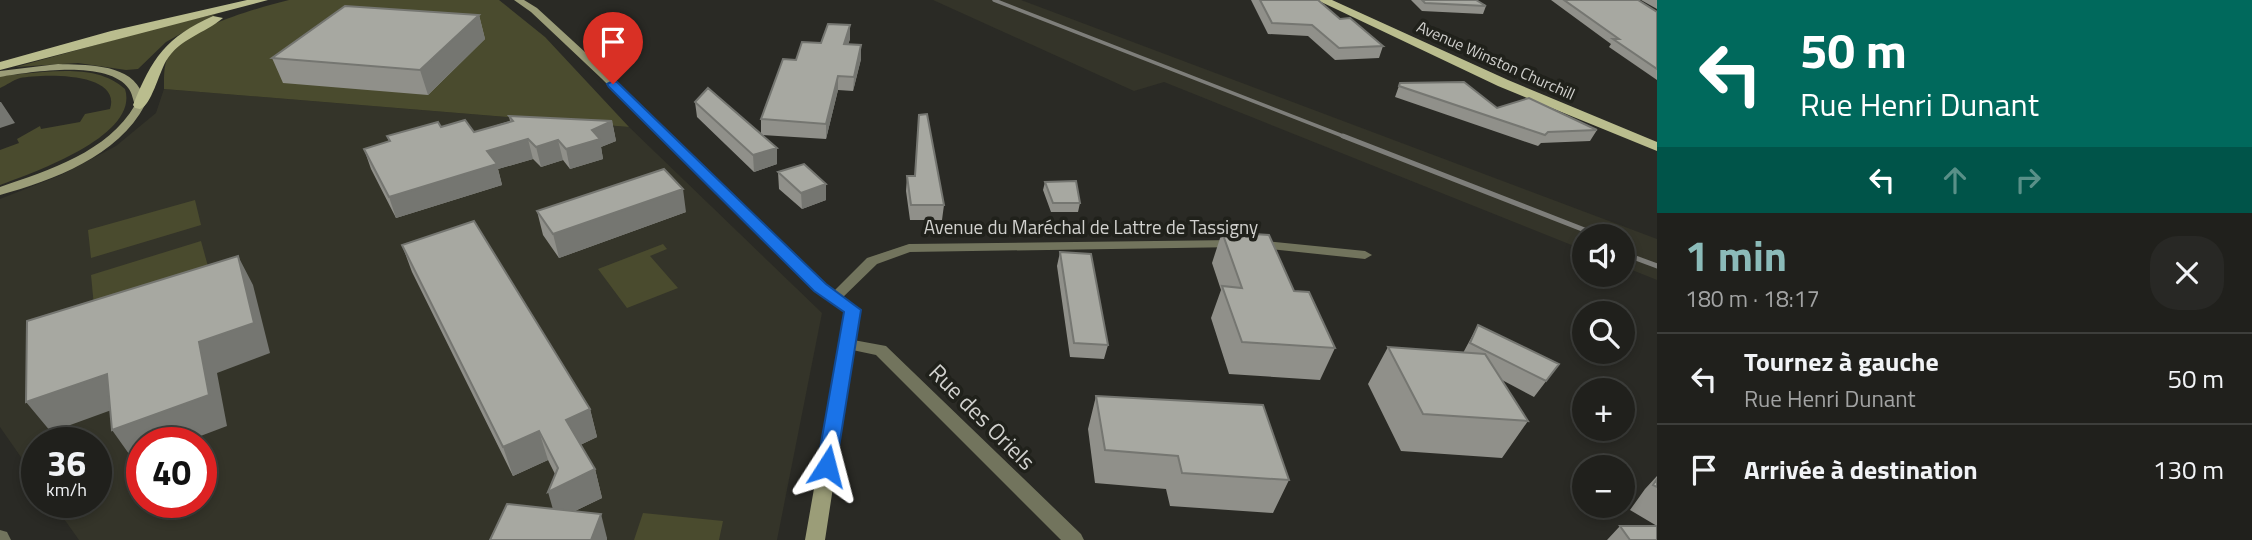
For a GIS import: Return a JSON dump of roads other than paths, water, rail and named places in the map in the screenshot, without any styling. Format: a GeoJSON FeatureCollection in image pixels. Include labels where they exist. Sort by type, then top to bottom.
{"type":"FeatureCollection","features":[{"type":"Feature","properties":{"kind":"main road"},"geometry":{"type":"LineString","coordinates":[[0,61],[228,0]]}},
{"type":"Feature","properties":{"kind":"main road"},"geometry":{"type":"LineString","coordinates":[[0,66],[115,34],[263,0]]}},
{"type":"Feature","properties":{"kind":"main road"},"geometry":{"type":"LineString","coordinates":[[140,105],[158,60],[174,42],[202,24],[263,0]]}},
{"type":"Feature","properties":{"kind":"main road","name":"Avenue Winston Churchill"},"geometry":{"type":"LineString","coordinates":[[1323,0],[1515,88],[1657,147]]}},
{"type":"Feature","properties":{"kind":"main road","name":"Avenue Winston Churchill"},"geometry":{"type":"LineString","coordinates":[[1338,0],[1551,97],[1657,139]]}},
{"type":"Feature","properties":{"kind":"street"},"geometry":{"type":"LineString","coordinates":[[518,0],[534,10],[605,76],[820,288],[853,310],[815,540]]}},
{"type":"Feature","properties":{"kind":"street"},"geometry":{"type":"LineString","coordinates":[[0,74],[54,67],[102,71],[130,83],[137,91],[140,105],[131,121],[103,144],[55,170],[0,191]]}},
{"type":"Feature","properties":{"kind":"street","name":"Avenue du Maréchal de Lattre de Tassigny"},"geometry":{"type":"LineString","coordinates":[[834,298],[872,261],[909,248],[1246,244],[1365,255]]}},
{"type":"Feature","properties":{"kind":"street","name":"Rue des Oriels"},"geometry":{"type":"LineString","coordinates":[[848,344],[881,350],[1074,540]]}},
{"type":"Feature","properties":{"kind":"railway"},"geometry":{"type":"LineString","coordinates":[[994,0],[1348,138]]}},
{"type":"Feature","properties":{"kind":"railway"},"geometry":{"type":"LineString","coordinates":[[1343,136],[1572,225]]}},
{"type":"Feature","properties":{"kind":"railway"},"geometry":{"type":"LineString","coordinates":[[1635,258],[1657,266]]}}]}
